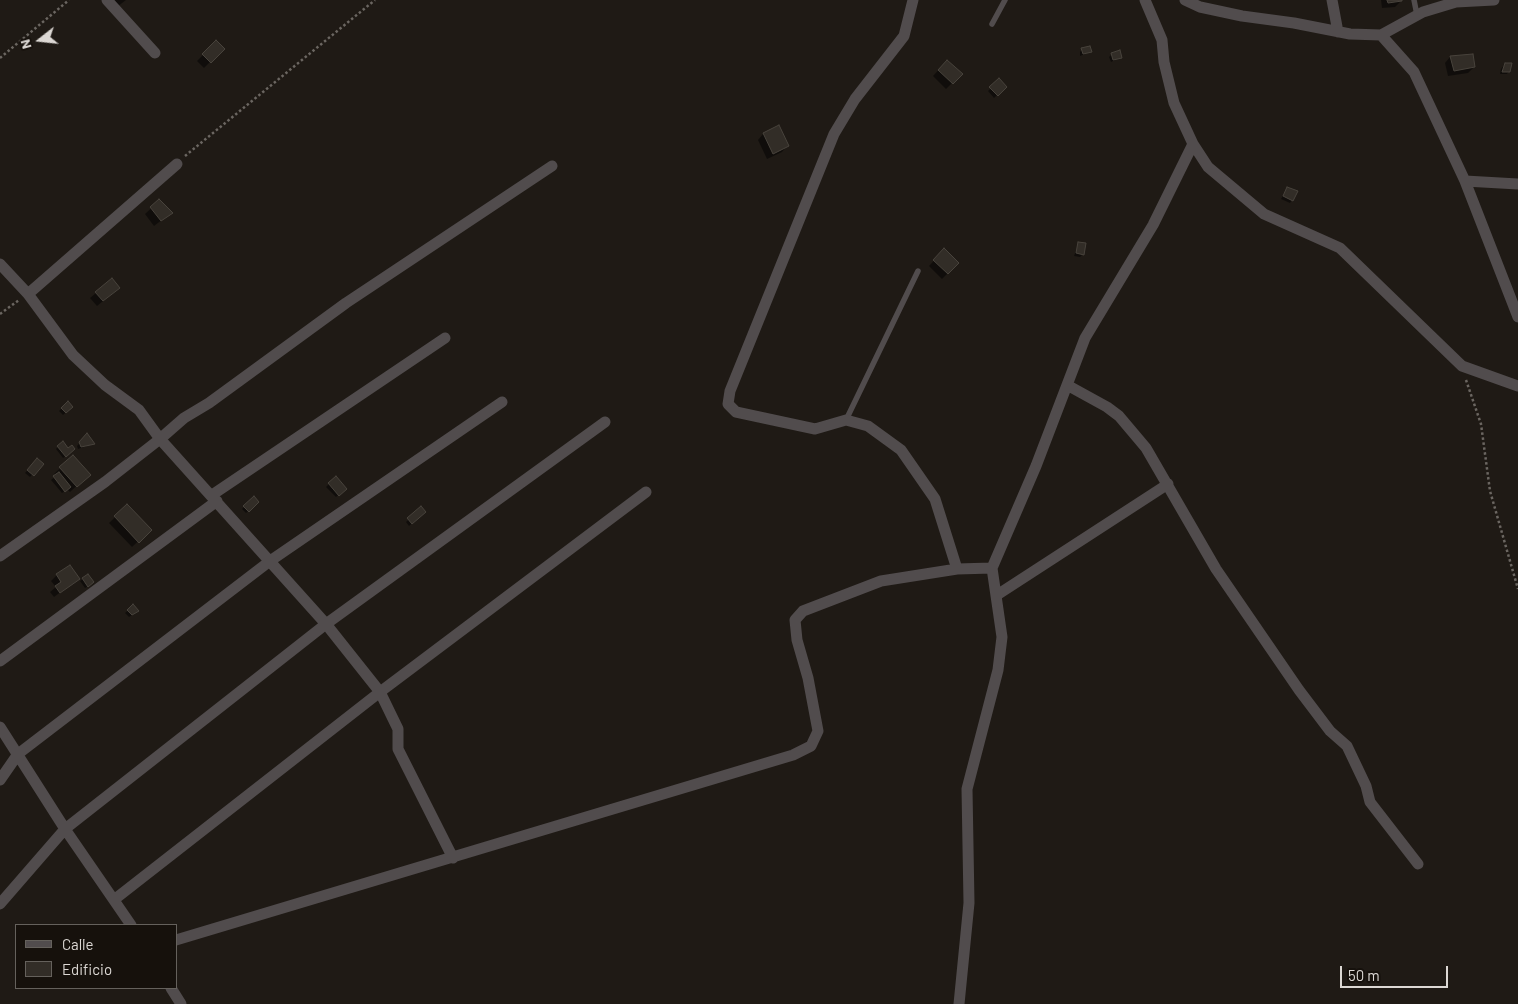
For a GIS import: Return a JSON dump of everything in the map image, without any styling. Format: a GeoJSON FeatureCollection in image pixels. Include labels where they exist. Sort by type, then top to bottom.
{"type":"FeatureCollection","features":[{"type":"Feature","properties":{"kind":"street"},"geometry":{"type":"LineString","coordinates":[[107,0],[155,53]]}},
{"type":"Feature","properties":{"kind":"street"},"geometry":{"type":"LineString","coordinates":[[913,0],[904,36],[856,99],[834,134],[730,391],[728,404],[736,412],[815,429],[846,420],[868,426],[901,450],[936,498],[957,570]]}},
{"type":"Feature","properties":{"kind":"street"},"geometry":{"type":"LineString","coordinates":[[1145,0],[1162,40],[1164,62],[1174,103],[1192,144],[1208,167],[1264,214],[1340,248],[1462,366],[1518,386]]}},
{"type":"Feature","properties":{"kind":"street"},"geometry":{"type":"LineString","coordinates":[[1185,0],[1200,7],[1242,16],[1294,22],[1338,32],[1381,35],[1417,15],[1456,2],[1494,0]]}},
{"type":"Feature","properties":{"kind":"street"},"geometry":{"type":"LineString","coordinates":[[1332,0],[1338,32]]}},
{"type":"Feature","properties":{"kind":"street"},"geometry":{"type":"LineString","coordinates":[[1381,35],[1414,72],[1465,181],[1518,317]]}},
{"type":"Feature","properties":{"kind":"street"},"geometry":{"type":"LineString","coordinates":[[959,1004],[969,903],[966,789],[998,670],[1002,637],[992,568],[1036,466],[1086,338],[1153,225],[1192,144]]}},
{"type":"Feature","properties":{"kind":"street"},"geometry":{"type":"LineString","coordinates":[[28,294],[176,164]]}},
{"type":"Feature","properties":{"kind":"street"},"geometry":{"type":"LineString","coordinates":[[0,556],[105,482],[160,440],[184,418],[209,403],[346,304],[552,166]]}},
{"type":"Feature","properties":{"kind":"street"},"geometry":{"type":"LineString","coordinates":[[1465,181],[1518,184]]}},
{"type":"Feature","properties":{"kind":"street"},"geometry":{"type":"LineString","coordinates":[[0,264],[28,294],[73,355],[105,385],[139,410],[160,440],[326,624],[380,692],[398,728],[398,749],[453,858]]}},
{"type":"Feature","properties":{"kind":"street"},"geometry":{"type":"LineString","coordinates":[[0,661],[214,498],[445,338]]}},
{"type":"Feature","properties":{"kind":"street"},"geometry":{"type":"LineString","coordinates":[[1067,385],[1094,398],[1119,416],[1146,448],[1216,568],[1330,731],[1347,746],[1366,786],[1370,802],[1418,864]]}},
{"type":"Feature","properties":{"kind":"street"},"geometry":{"type":"LineString","coordinates":[[0,780],[18,754],[270,561],[502,402]]}},
{"type":"Feature","properties":{"kind":"street"},"geometry":{"type":"LineString","coordinates":[[0,904],[65,829],[326,624],[605,422]]}},
{"type":"Feature","properties":{"kind":"street"},"geometry":{"type":"LineString","coordinates":[[997,595],[1168,484]]}},
{"type":"Feature","properties":{"kind":"street"},"geometry":{"type":"LineString","coordinates":[[115,899],[380,692],[646,492]]}},
{"type":"Feature","properties":{"kind":"street"},"geometry":{"type":"LineString","coordinates":[[178,939],[775,760],[811,746],[818,731],[808,678],[797,640],[795,620],[803,611],[881,581],[957,570],[992,568]]}},
{"type":"Feature","properties":{"kind":"street"},"geometry":{"type":"LineString","coordinates":[[0,727],[65,829],[131,924]]}},
{"type":"Feature","properties":{"kind":"street"},"geometry":{"type":"LineString","coordinates":[[172,989],[181,1004]]}},
{"type":"Feature","properties":{"kind":"lane"},"geometry":{"type":"LineString","coordinates":[[992,24],[1005,0]]}},
{"type":"Feature","properties":{"kind":"lane"},"geometry":{"type":"LineString","coordinates":[[1414,0],[1417,15]]}},
{"type":"Feature","properties":{"kind":"lane"},"geometry":{"type":"LineString","coordinates":[[846,420],[918,271]]}},
{"type":"Feature","properties":{"kind":"path"},"geometry":{"type":"LineString","coordinates":[[0,58],[70,0]]}},
{"type":"Feature","properties":{"kind":"path"},"geometry":{"type":"LineString","coordinates":[[176,164],[375,0]]}},
{"type":"Feature","properties":{"kind":"path"},"geometry":{"type":"LineString","coordinates":[[0,314],[28,294]]}},
{"type":"Feature","properties":{"kind":"path"},"geometry":{"type":"LineString","coordinates":[[1462,366],[1481,424],[1490,491],[1518,589]]}},
{"type":"Feature","properties":{"kind":"building"},"geometry":{"type":"Polygon","coordinates":[[[1387,0],[1402,0],[1402,1],[1388,3],[1387,0]]]}},
{"type":"Feature","properties":{"kind":"building"},"geometry":{"type":"Polygon","coordinates":[[[216,40],[225,49],[211,63],[202,54],[216,40]]]}},
{"type":"Feature","properties":{"kind":"building"},"geometry":{"type":"Polygon","coordinates":[[[1090,46],[1092,52],[1083,54],[1081,48],[1090,46]]]}},
{"type":"Feature","properties":{"kind":"building"},"geometry":{"type":"Polygon","coordinates":[[[1120,50],[1122,58],[1113,60],[1111,53],[1120,50]]]}},
{"type":"Feature","properties":{"kind":"building"},"geometry":{"type":"Polygon","coordinates":[[[1473,54],[1475,67],[1454,71],[1450,56],[1473,54]]]}},
{"type":"Feature","properties":{"kind":"building"},"geometry":{"type":"Polygon","coordinates":[[[947,60],[963,74],[953,84],[938,70],[947,60]]]}},
{"type":"Feature","properties":{"kind":"building"},"geometry":{"type":"Polygon","coordinates":[[[1505,63],[1512,63],[1510,72],[1502,72],[1505,63]]]}},
{"type":"Feature","properties":{"kind":"building"},"geometry":{"type":"Polygon","coordinates":[[[999,78],[1007,87],[998,96],[989,87],[999,78]]]}},
{"type":"Feature","properties":{"kind":"building"},"geometry":{"type":"Polygon","coordinates":[[[779,125],[789,146],[773,154],[763,133],[779,125]]]}},
{"type":"Feature","properties":{"kind":"building"},"geometry":{"type":"Polygon","coordinates":[[[1287,187],[1298,191],[1293,201],[1283,196],[1287,187]]]}},
{"type":"Feature","properties":{"kind":"building"},"geometry":{"type":"Polygon","coordinates":[[[159,199],[173,213],[161,221],[150,207],[159,199]]]}},
{"type":"Feature","properties":{"kind":"building"},"geometry":{"type":"Polygon","coordinates":[[[1078,242],[1086,243],[1084,255],[1076,253],[1078,242]]]}},
{"type":"Feature","properties":{"kind":"building"},"geometry":{"type":"Polygon","coordinates":[[[944,248],[959,263],[948,274],[933,260],[944,248]]]}},
{"type":"Feature","properties":{"kind":"building"},"geometry":{"type":"Polygon","coordinates":[[[112,278],[120,288],[103,301],[95,292],[112,278]]]}},
{"type":"Feature","properties":{"kind":"building"},"geometry":{"type":"Polygon","coordinates":[[[68,401],[73,407],[66,413],[61,408],[68,401]]]}},
{"type":"Feature","properties":{"kind":"building"},"geometry":{"type":"Polygon","coordinates":[[[87,433],[95,444],[81,447],[79,442],[87,433]]]}},
{"type":"Feature","properties":{"kind":"building"},"geometry":{"type":"Polygon","coordinates":[[[63,441],[68,448],[72,445],[75,449],[66,457],[57,446],[63,441]]]}},
{"type":"Feature","properties":{"kind":"building"},"geometry":{"type":"Polygon","coordinates":[[[73,455],[91,475],[77,487],[59,467],[73,455]]]}},
{"type":"Feature","properties":{"kind":"building"},"geometry":{"type":"Polygon","coordinates":[[[37,458],[44,464],[34,476],[27,470],[37,458]]]}},
{"type":"Feature","properties":{"kind":"building"},"geometry":{"type":"Polygon","coordinates":[[[59,472],[71,487],[65,492],[53,476],[59,472]]]}},
{"type":"Feature","properties":{"kind":"building"},"geometry":{"type":"Polygon","coordinates":[[[336,476],[347,489],[339,496],[328,483],[336,476]]]}},
{"type":"Feature","properties":{"kind":"building"},"geometry":{"type":"Polygon","coordinates":[[[254,496],[259,502],[249,512],[243,506],[254,496]]]}},
{"type":"Feature","properties":{"kind":"building"},"geometry":{"type":"Polygon","coordinates":[[[127,504],[152,530],[139,543],[114,516],[127,504]]]}},
{"type":"Feature","properties":{"kind":"building"},"geometry":{"type":"Polygon","coordinates":[[[421,506],[426,512],[412,524],[407,518],[421,506]]]}},
{"type":"Feature","properties":{"kind":"building"},"geometry":{"type":"Polygon","coordinates":[[[70,565],[80,579],[60,593],[55,586],[61,582],[56,574],[70,565]]]}},
{"type":"Feature","properties":{"kind":"building"},"geometry":{"type":"Polygon","coordinates":[[[88,574],[94,582],[88,587],[82,578],[88,574]]]}},
{"type":"Feature","properties":{"kind":"building"},"geometry":{"type":"Polygon","coordinates":[[[133,604],[139,611],[132,615],[127,610],[133,604]]]}}]}
